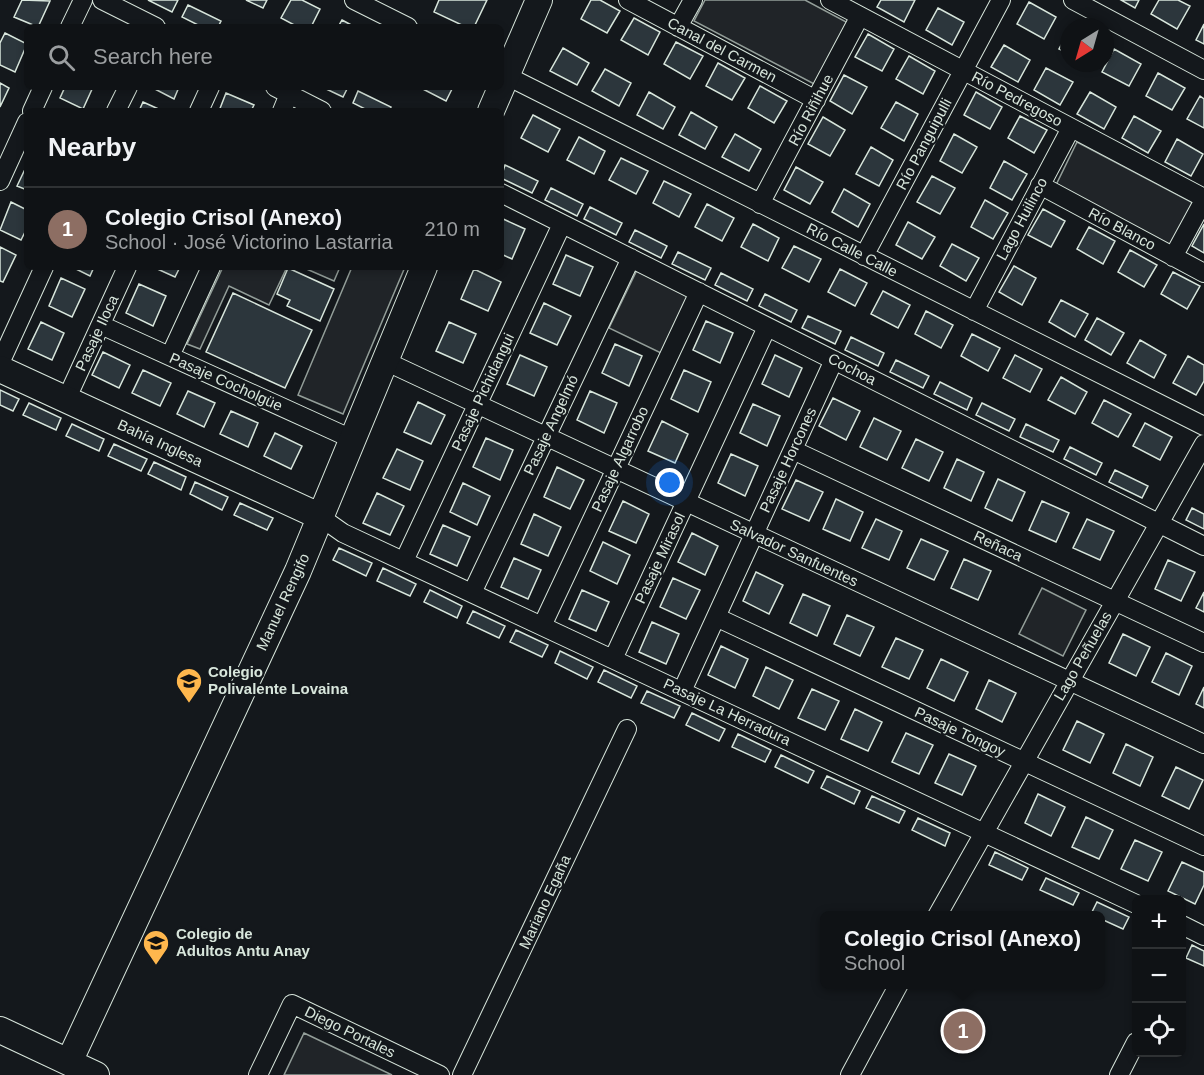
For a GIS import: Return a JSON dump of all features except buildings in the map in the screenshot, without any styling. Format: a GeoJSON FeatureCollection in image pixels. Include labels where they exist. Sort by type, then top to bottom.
{"type":"FeatureCollection","features":[{"type":"Feature","properties":{"kind":"street"},"geometry":{"type":"LineString","coordinates":[[71,24],[82,0]]}},
{"type":"Feature","properties":{"kind":"street"},"geometry":{"type":"LineString","coordinates":[[102,0],[149,24]]}},
{"type":"Feature","properties":{"kind":"street"},"geometry":{"type":"LineString","coordinates":[[355,0],[402,24]]}},
{"type":"Feature","properties":{"kind":"street"},"geometry":{"type":"LineString","coordinates":[[504,73],[539,0]]}},
{"type":"Feature","properties":{"kind":"street","name":"Canal del Carmen"},"geometry":{"type":"LineString","coordinates":[[628,0],[816,100]]}},
{"type":"Feature","properties":{"kind":"street"},"geometry":{"type":"LineString","coordinates":[[678,27],[693,0]]}},
{"type":"Feature","properties":{"kind":"street","name":"Río Pedregoso"},"geometry":{"type":"LineString","coordinates":[[830,0],[1204,199]]}},
{"type":"Feature","properties":{"kind":"street","name":"Río Panguipulli"},"geometry":{"type":"LineString","coordinates":[[864,256],[1000,0]]}},
{"type":"Feature","properties":{"kind":"street"},"geometry":{"type":"LineString","coordinates":[[1074,0],[1204,70]]}},
{"type":"Feature","properties":{"kind":"street","name":"Río Riñihue"},"geometry":{"type":"LineString","coordinates":[[760,204],[860,16]]}},
{"type":"Feature","properties":{"kind":"street","name":"Río Calle Calle"},"geometry":{"type":"LineString","coordinates":[[504,76],[1204,426]]}},
{"type":"Feature","properties":{"kind":"street"},"geometry":{"type":"LineString","coordinates":[[33,108],[42,90]]}},
{"type":"Feature","properties":{"kind":"street"},"geometry":{"type":"LineString","coordinates":[[118,108],[126,90]]}},
{"type":"Feature","properties":{"kind":"street"},"geometry":{"type":"LineString","coordinates":[[200,108],[209,90]]}},
{"type":"Feature","properties":{"kind":"street"},"geometry":{"type":"LineString","coordinates":[[492,108],[498,90]]}},
{"type":"Feature","properties":{"kind":"street"},"geometry":{"type":"LineString","coordinates":[[282,97],[313,108]]}},
{"type":"Feature","properties":{"kind":"street","name":"Lago Huilinco"},"geometry":{"type":"LineString","coordinates":[[974,311],[1071,128]]}},
{"type":"Feature","properties":{"kind":"street"},"geometry":{"type":"LineString","coordinates":[[0,181],[24,129]]}},
{"type":"Feature","properties":{"kind":"street","name":"Río Blanco"},"geometry":{"type":"LineString","coordinates":[[1040,185],[1204,273]]}},
{"type":"Feature","properties":{"kind":"street","name":"Cochoa"},"geometry":{"type":"LineString","coordinates":[[504,195],[1204,546]]}},
{"type":"Feature","properties":{"kind":"street"},"geometry":{"type":"LineString","coordinates":[[1173,256],[1204,199]]}},
{"type":"Feature","properties":{"kind":"street","name":"Pasaje Pichidangui"},"geometry":{"type":"LineString","coordinates":[[404,561],[562,224]]}},
{"type":"Feature","properties":{"kind":"street","name":"Pasaje Angelmó"},"geometry":{"type":"LineString","coordinates":[[472,593],[630,258]]}},
{"type":"Feature","properties":{"kind":"street"},"geometry":{"type":"LineString","coordinates":[[0,363],[43,270]]}},
{"type":"Feature","properties":{"kind":"street","name":"Pasaje Iloca"},"geometry":{"type":"LineString","coordinates":[[66,400],[127,270]]}},
{"type":"Feature","properties":{"kind":"street"},"geometry":{"type":"LineString","coordinates":[[170,356],[210,270]]}},
{"type":"Feature","properties":{"kind":"street","name":"Manuel Rengifo"},"geometry":{"type":"LineString","coordinates":[[69,1062],[293,582],[423,270]]}},
{"type":"Feature","properties":{"kind":"street","name":"Pasaje Algarrobo"},"geometry":{"type":"LineString","coordinates":[[542,626],[699,292]]}},
{"type":"Feature","properties":{"kind":"street","name":"Pasaje Cocholgüe"},"geometry":{"type":"LineString","coordinates":[[101,325],[352,439]]}},
{"type":"Feature","properties":{"kind":"street","name":"Pasaje Mirasol"},"geometry":{"type":"LineString","coordinates":[[613,659],[767,327]]}},
{"type":"Feature","properties":{"kind":"street","name":"Pasaje Horcones"},"geometry":{"type":"LineString","coordinates":[[682,691],[834,360]]}},
{"type":"Feature","properties":{"kind":"street","name":"Salvador Sanfuentes"},"geometry":{"type":"LineString","coordinates":[[385,361],[1204,744]]}},
{"type":"Feature","properties":{"kind":"street","name":"Bahía Inglesa"},"geometry":{"type":"LineString","coordinates":[[0,369],[320,516]]}},
{"type":"Feature","properties":{"kind":"street","name":"Lago Peñuelas"},"geometry":{"type":"LineString","coordinates":[[939,911],[1204,444]]}},
{"type":"Feature","properties":{"kind":"street","name":"Reñaca"},"geometry":{"type":"LineString","coordinates":[[793,450],[1204,643]]}},
{"type":"Feature","properties":{"kind":"street","name":"Pasaje La Herradura"},"geometry":{"type":"LineString","coordinates":[[320,516],[343,532],[404,561],[1132,902]]}},
{"type":"Feature","properties":{"kind":"street","name":"Pasaje Tongoy"},"geometry":{"type":"LineString","coordinates":[[716,617],[1204,846]]}},
{"type":"Feature","properties":{"kind":"street","name":"Mariano Egaña"},"geometry":{"type":"LineString","coordinates":[[462,1075],[627,729]]}},
{"type":"Feature","properties":{"kind":"street"},"geometry":{"type":"LineString","coordinates":[[1186,927],[1204,936]]}},
{"type":"Feature","properties":{"kind":"street"},"geometry":{"type":"LineString","coordinates":[[850,1075],[896,989]]}},
{"type":"Feature","properties":{"kind":"street","name":"Diego Portales"},"geometry":{"type":"LineString","coordinates":[[258,1075],[292,1004],[440,1075]]}},
{"type":"Feature","properties":{"kind":"street"},"geometry":{"type":"LineString","coordinates":[[0,1031],[96,1075]]}},
{"type":"Feature","properties":{"kind":"street"},"geometry":{"type":"LineString","coordinates":[[1119,1075],[1132,1051]]}},
{"type":"Feature","properties":{"kind":"shaded area"},"geometry":{"type":"Polygon","coordinates":[[[705,0],[805,0],[850,24],[818,86],[694,21],[705,0]]]}},
{"type":"Feature","properties":{"kind":"shaded area"},"geometry":{"type":"Polygon","coordinates":[[[1077,142],[1197,205],[1170,248],[1055,187],[1077,142]]]}},
{"type":"Feature","properties":{"kind":"shaded area"},"geometry":{"type":"Polygon","coordinates":[[[222,270],[286,270],[269,305],[229,286],[200,349],[187,344],[222,270]]]}},
{"type":"Feature","properties":{"kind":"shaded area"},"geometry":{"type":"Polygon","coordinates":[[[309,270],[339,270],[334,281],[309,270]]]}},
{"type":"Feature","properties":{"kind":"shaded area"},"geometry":{"type":"Polygon","coordinates":[[[351,270],[404,270],[343,414],[298,395],[351,270]]]}},
{"type":"Feature","properties":{"kind":"shaded area"},"geometry":{"type":"Polygon","coordinates":[[[637,270],[691,296],[663,354],[609,328],[637,270]]]}},
{"type":"Feature","properties":{"kind":"shaded area"},"geometry":{"type":"Polygon","coordinates":[[[1042,588],[1086,610],[1063,656],[1019,634],[1042,588]]]}},
{"type":"Feature","properties":{"kind":"shaded area"},"geometry":{"type":"Polygon","coordinates":[[[304,1033],[392,1075],[284,1075],[304,1033]]]}},
{"type":"Feature","properties":{"kind":"place","name":"Colegio Polivalente Lovaina"},"geometry":{"type":"Point","coordinates":[189,704]}},
{"type":"Feature","properties":{"kind":"place","name":"Colegio de Adultos Antu Anay"},"geometry":{"type":"Point","coordinates":[156,966]}},
{"type":"Feature","properties":{"kind":"place","name":"Colegio Crisol (Anexo)"},"geometry":{"type":"Point","coordinates":[963,1031]}}]}
